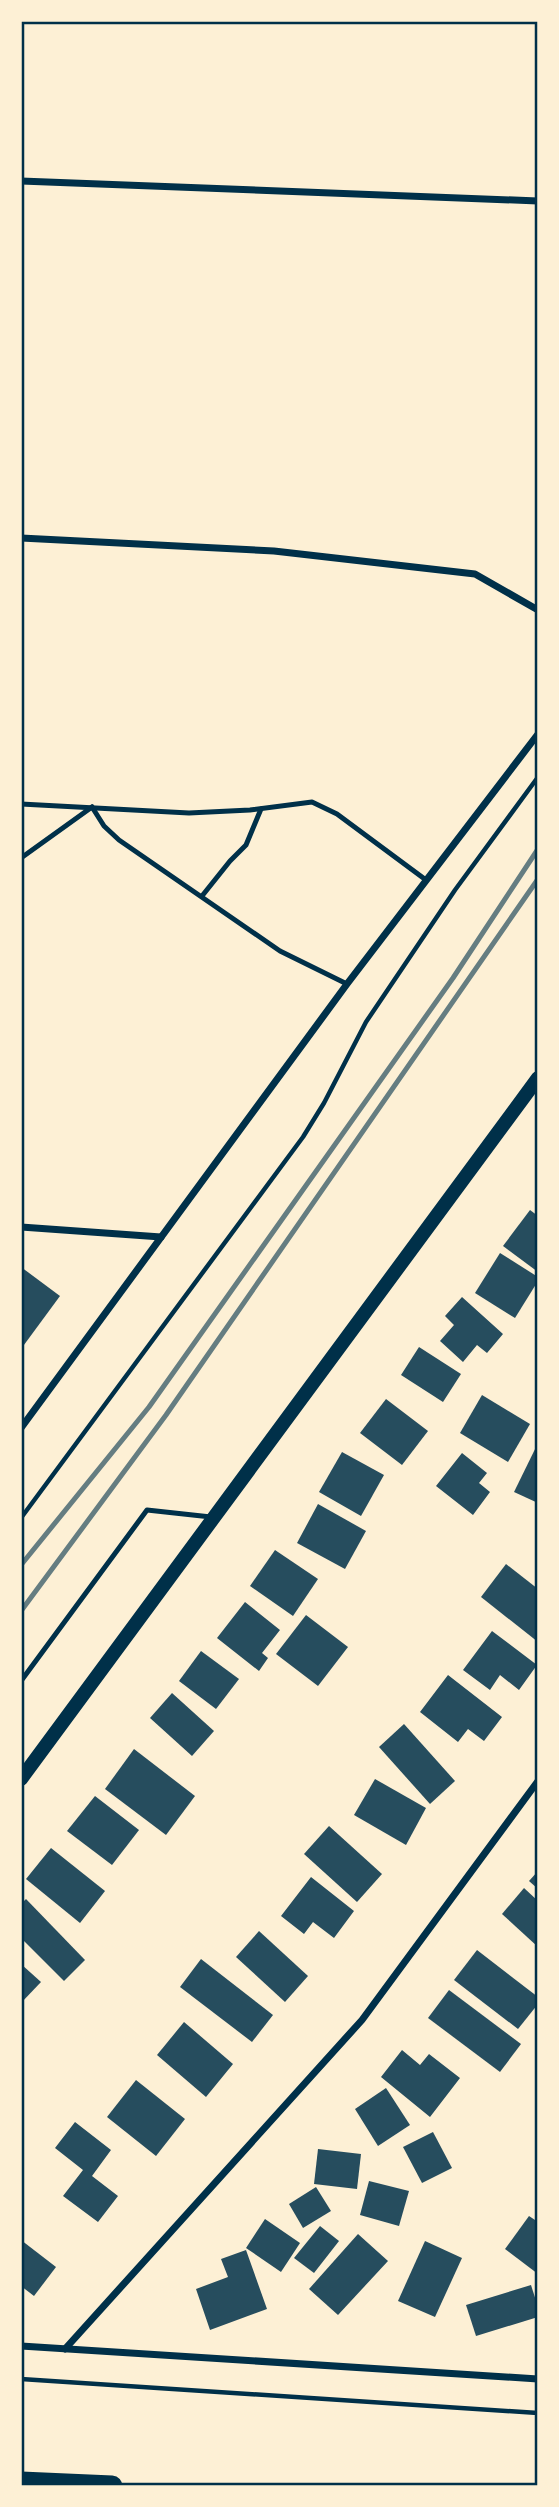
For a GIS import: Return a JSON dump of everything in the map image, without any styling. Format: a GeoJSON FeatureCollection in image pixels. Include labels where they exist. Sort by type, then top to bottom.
{"type":"FeatureCollection","features":[{"type":"Feature","properties":{"kind":"highway"},"geometry":{"type":"LineString","coordinates":[[21,2482],[112,2486]]}},
{"type":"Feature","properties":{"kind":"main road"},"geometry":{"type":"LineString","coordinates":[[21,1779],[538,1078]]}},
{"type":"Feature","properties":{"kind":"street"},"geometry":{"type":"LineString","coordinates":[[21,181],[538,201]]}},
{"type":"Feature","properties":{"kind":"street"},"geometry":{"type":"LineString","coordinates":[[21,538],[274,551],[475,574],[538,610]]}},
{"type":"Feature","properties":{"kind":"street"},"geometry":{"type":"LineString","coordinates":[[21,1428],[347,984],[538,734]]}},
{"type":"Feature","properties":{"kind":"street"},"geometry":{"type":"LineString","coordinates":[[21,1227],[162,1237]]}},
{"type":"Feature","properties":{"kind":"street"},"geometry":{"type":"LineString","coordinates":[[65,2349],[362,2020],[538,1781]]}},
{"type":"Feature","properties":{"kind":"street"},"geometry":{"type":"LineString","coordinates":[[21,2346],[538,2379]]}},
{"type":"Feature","properties":{"kind":"lane"},"geometry":{"type":"LineString","coordinates":[[21,804],[190,813],[261,809],[306,802],[320,804],[426,880]]}},
{"type":"Feature","properties":{"kind":"lane"},"geometry":{"type":"LineString","coordinates":[[21,858],[92,807]]}},
{"type":"Feature","properties":{"kind":"lane"},"geometry":{"type":"LineString","coordinates":[[92,807],[104,826],[119,841],[280,951],[347,984]]}},
{"type":"Feature","properties":{"kind":"lane"},"geometry":{"type":"LineString","coordinates":[[202,896],[246,845],[261,809]]}},
{"type":"Feature","properties":{"kind":"lane"},"geometry":{"type":"LineString","coordinates":[[21,1681],[147,1510],[214,1517]]}},
{"type":"Feature","properties":{"kind":"path"},"geometry":{"type":"LineString","coordinates":[[21,1518],[303,1137],[366,1022],[455,890],[538,777]]}},
{"type":"Feature","properties":{"kind":"path"},"geometry":{"type":"LineString","coordinates":[[21,2379],[538,2413]]}},
{"type":"Feature","properties":{"kind":"building"},"geometry":{"type":"Polygon","coordinates":[[[530,1210],[538,1216],[538,1272],[503,1246],[530,1210]]]}},
{"type":"Feature","properties":{"kind":"building"},"geometry":{"type":"Polygon","coordinates":[[[500,1253],[538,1277],[515,1318],[475,1293],[500,1253]]]}},
{"type":"Feature","properties":{"kind":"building"},"geometry":{"type":"Polygon","coordinates":[[[21,1267],[60,1296],[21,1349],[21,1267]]]}},
{"type":"Feature","properties":{"kind":"building"},"geometry":{"type":"Polygon","coordinates":[[[462,1297],[503,1334],[487,1353],[477,1345],[463,1362],[440,1341],[454,1325],[445,1316],[462,1297]]]}},
{"type":"Feature","properties":{"kind":"building"},"geometry":{"type":"Polygon","coordinates":[[[419,1347],[461,1374],[443,1402],[401,1375],[419,1347]]]}},
{"type":"Feature","properties":{"kind":"building"},"geometry":{"type":"Polygon","coordinates":[[[482,1395],[530,1424],[508,1462],[460,1433],[482,1395]]]}},
{"type":"Feature","properties":{"kind":"building"},"geometry":{"type":"Polygon","coordinates":[[[386,1399],[428,1431],[402,1465],[360,1433],[386,1399]]]}},
{"type":"Feature","properties":{"kind":"building"},"geometry":{"type":"Polygon","coordinates":[[[538,1443],[538,1503],[514,1492],[538,1443]]]}},
{"type":"Feature","properties":{"kind":"building"},"geometry":{"type":"Polygon","coordinates":[[[342,1452],[384,1475],[361,1516],[319,1492],[342,1452]]]}},
{"type":"Feature","properties":{"kind":"building"},"geometry":{"type":"Polygon","coordinates":[[[462,1453],[487,1473],[479,1483],[490,1492],[473,1515],[436,1486],[462,1453]]]}},
{"type":"Feature","properties":{"kind":"building"},"geometry":{"type":"Polygon","coordinates":[[[318,1504],[366,1531],[345,1569],[297,1543],[318,1504]]]}},
{"type":"Feature","properties":{"kind":"building"},"geometry":{"type":"Polygon","coordinates":[[[275,1550],[318,1579],[293,1616],[250,1586],[275,1550]]]}},
{"type":"Feature","properties":{"kind":"building"},"geometry":{"type":"Polygon","coordinates":[[[506,1564],[538,1589],[538,1642],[481,1597],[506,1564]]]}},
{"type":"Feature","properties":{"kind":"building"},"geometry":{"type":"Polygon","coordinates":[[[245,1602],[280,1630],[262,1653],[268,1658],[259,1671],[217,1638],[245,1602]]]}},
{"type":"Feature","properties":{"kind":"building"},"geometry":{"type":"Polygon","coordinates":[[[306,1615],[348,1647],[318,1686],[276,1654],[306,1615]]]}},
{"type":"Feature","properties":{"kind":"building"},"geometry":{"type":"Polygon","coordinates":[[[492,1631],[537,1665],[519,1690],[500,1675],[490,1690],[463,1670],[492,1631]]]}},
{"type":"Feature","properties":{"kind":"building"},"geometry":{"type":"Polygon","coordinates":[[[201,1651],[239,1679],[216,1709],[179,1681],[201,1651]]]}},
{"type":"Feature","properties":{"kind":"building"},"geometry":{"type":"Polygon","coordinates":[[[448,1675],[502,1717],[484,1741],[468,1729],[458,1742],[420,1712],[448,1675]]]}},
{"type":"Feature","properties":{"kind":"building"},"geometry":{"type":"Polygon","coordinates":[[[172,1693],[214,1731],[192,1756],[150,1718],[172,1693]]]}},
{"type":"Feature","properties":{"kind":"building"},"geometry":{"type":"Polygon","coordinates":[[[404,1724],[455,1781],[430,1804],[379,1747],[404,1724]]]}},
{"type":"Feature","properties":{"kind":"building"},"geometry":{"type":"Polygon","coordinates":[[[134,1749],[195,1796],[166,1835],[105,1789],[134,1749]]]}},
{"type":"Feature","properties":{"kind":"building"},"geometry":{"type":"Polygon","coordinates":[[[375,1779],[426,1808],[406,1845],[354,1815],[375,1779]]]}},
{"type":"Feature","properties":{"kind":"building"},"geometry":{"type":"Polygon","coordinates":[[[95,1796],[139,1830],[112,1865],[67,1831],[95,1796]]]}},
{"type":"Feature","properties":{"kind":"building"},"geometry":{"type":"Polygon","coordinates":[[[329,1826],[382,1874],[357,1902],[304,1854],[329,1826]]]}},
{"type":"Feature","properties":{"kind":"building"},"geometry":{"type":"Polygon","coordinates":[[[51,1848],[105,1891],[80,1923],[26,1879],[51,1848]]]}},
{"type":"Feature","properties":{"kind":"building"},"geometry":{"type":"Polygon","coordinates":[[[538,1871],[538,1889],[529,1881],[538,1871]]]}},
{"type":"Feature","properties":{"kind":"building"},"geometry":{"type":"Polygon","coordinates":[[[311,1877],[354,1911],[334,1938],[313,1922],[304,1934],[281,1916],[311,1877]]]}},
{"type":"Feature","properties":{"kind":"building"},"geometry":{"type":"Polygon","coordinates":[[[524,1888],[538,1901],[538,1947],[502,1914],[524,1888]]]}},
{"type":"Feature","properties":{"kind":"building"},"geometry":{"type":"Polygon","coordinates":[[[26,1899],[85,1960],[64,1981],[21,1938],[21,1904],[26,1899]]]}},
{"type":"Feature","properties":{"kind":"building"},"geometry":{"type":"Polygon","coordinates":[[[259,1931],[308,1976],[285,2002],[236,1957],[259,1931]]]}},
{"type":"Feature","properties":{"kind":"building"},"geometry":{"type":"Polygon","coordinates":[[[477,1950],[538,1997],[538,2004],[518,2029],[454,1980],[477,1950]]]}},
{"type":"Feature","properties":{"kind":"building"},"geometry":{"type":"Polygon","coordinates":[[[201,1959],[273,2015],[252,2042],[180,1987],[201,1959]]]}},
{"type":"Feature","properties":{"kind":"building"},"geometry":{"type":"Polygon","coordinates":[[[21,1964],[41,1982],[21,2003],[21,1964]]]}},
{"type":"Feature","properties":{"kind":"building"},"geometry":{"type":"Polygon","coordinates":[[[449,1990],[521,2044],[500,2072],[428,2018],[449,1990]]]}},
{"type":"Feature","properties":{"kind":"building"},"geometry":{"type":"Polygon","coordinates":[[[184,2022],[233,2064],[206,2097],[157,2055],[184,2022]]]}},
{"type":"Feature","properties":{"kind":"building"},"geometry":{"type":"Polygon","coordinates":[[[402,2050],[420,2065],[429,2054],[460,2078],[430,2117],[381,2077],[402,2050]]]}},
{"type":"Feature","properties":{"kind":"building"},"geometry":{"type":"Polygon","coordinates":[[[136,2080],[185,2119],[156,2156],[107,2117],[136,2080]]]}},
{"type":"Feature","properties":{"kind":"building"},"geometry":{"type":"Polygon","coordinates":[[[386,2088],[410,2125],[378,2146],[355,2109],[386,2088]]]}},
{"type":"Feature","properties":{"kind":"building"},"geometry":{"type":"Polygon","coordinates":[[[75,2122],[111,2150],[92,2176],[118,2196],[98,2222],[63,2196],[83,2170],[55,2148],[75,2122]]]}},
{"type":"Feature","properties":{"kind":"building"},"geometry":{"type":"Polygon","coordinates":[[[433,2132],[452,2168],[422,2183],[403,2147],[433,2132]]]}},
{"type":"Feature","properties":{"kind":"building"},"geometry":{"type":"Polygon","coordinates":[[[318,2149],[361,2154],[357,2189],[314,2184],[318,2149]]]}},
{"type":"Feature","properties":{"kind":"building"},"geometry":{"type":"Polygon","coordinates":[[[369,2181],[409,2191],[399,2226],[360,2215],[369,2181]]]}},
{"type":"Feature","properties":{"kind":"building"},"geometry":{"type":"Polygon","coordinates":[[[316,2187],[331,2211],[303,2228],[289,2204],[316,2187]]]}},
{"type":"Feature","properties":{"kind":"building"},"geometry":{"type":"Polygon","coordinates":[[[529,2216],[538,2222],[538,2274],[505,2249],[529,2216]]]}},
{"type":"Feature","properties":{"kind":"building"},"geometry":{"type":"Polygon","coordinates":[[[265,2219],[300,2243],[281,2272],[246,2248],[265,2219]]]}},
{"type":"Feature","properties":{"kind":"building"},"geometry":{"type":"Polygon","coordinates":[[[320,2226],[339,2241],[314,2273],[294,2258],[320,2226]]]}},
{"type":"Feature","properties":{"kind":"building"},"geometry":{"type":"Polygon","coordinates":[[[358,2234],[388,2261],[338,2315],[309,2289],[358,2234]]]}},
{"type":"Feature","properties":{"kind":"building"},"geometry":{"type":"Polygon","coordinates":[[[21,2240],[56,2267],[34,2296],[21,2286],[21,2240]]]}},
{"type":"Feature","properties":{"kind":"building"},"geometry":{"type":"Polygon","coordinates":[[[425,2241],[462,2258],[435,2317],[398,2301],[425,2241]]]}},
{"type":"Feature","properties":{"kind":"building"},"geometry":{"type":"Polygon","coordinates":[[[246,2250],[267,2309],[210,2330],[196,2289],[228,2277],[221,2259],[246,2250]]]}},
{"type":"Feature","properties":{"kind":"building"},"geometry":{"type":"Polygon","coordinates":[[[531,2285],[538,2307],[538,2317],[476,2336],[466,2305],[531,2285]]]}},
{"type":"Feature","properties":{"kind":"railway"},"geometry":{"type":"LineString","coordinates":[[21,1565],[149,1407],[453,978],[538,849]]}},
{"type":"Feature","properties":{"kind":"railway"},"geometry":{"type":"LineString","coordinates":[[21,1611],[166,1415],[538,879]]}}]}
